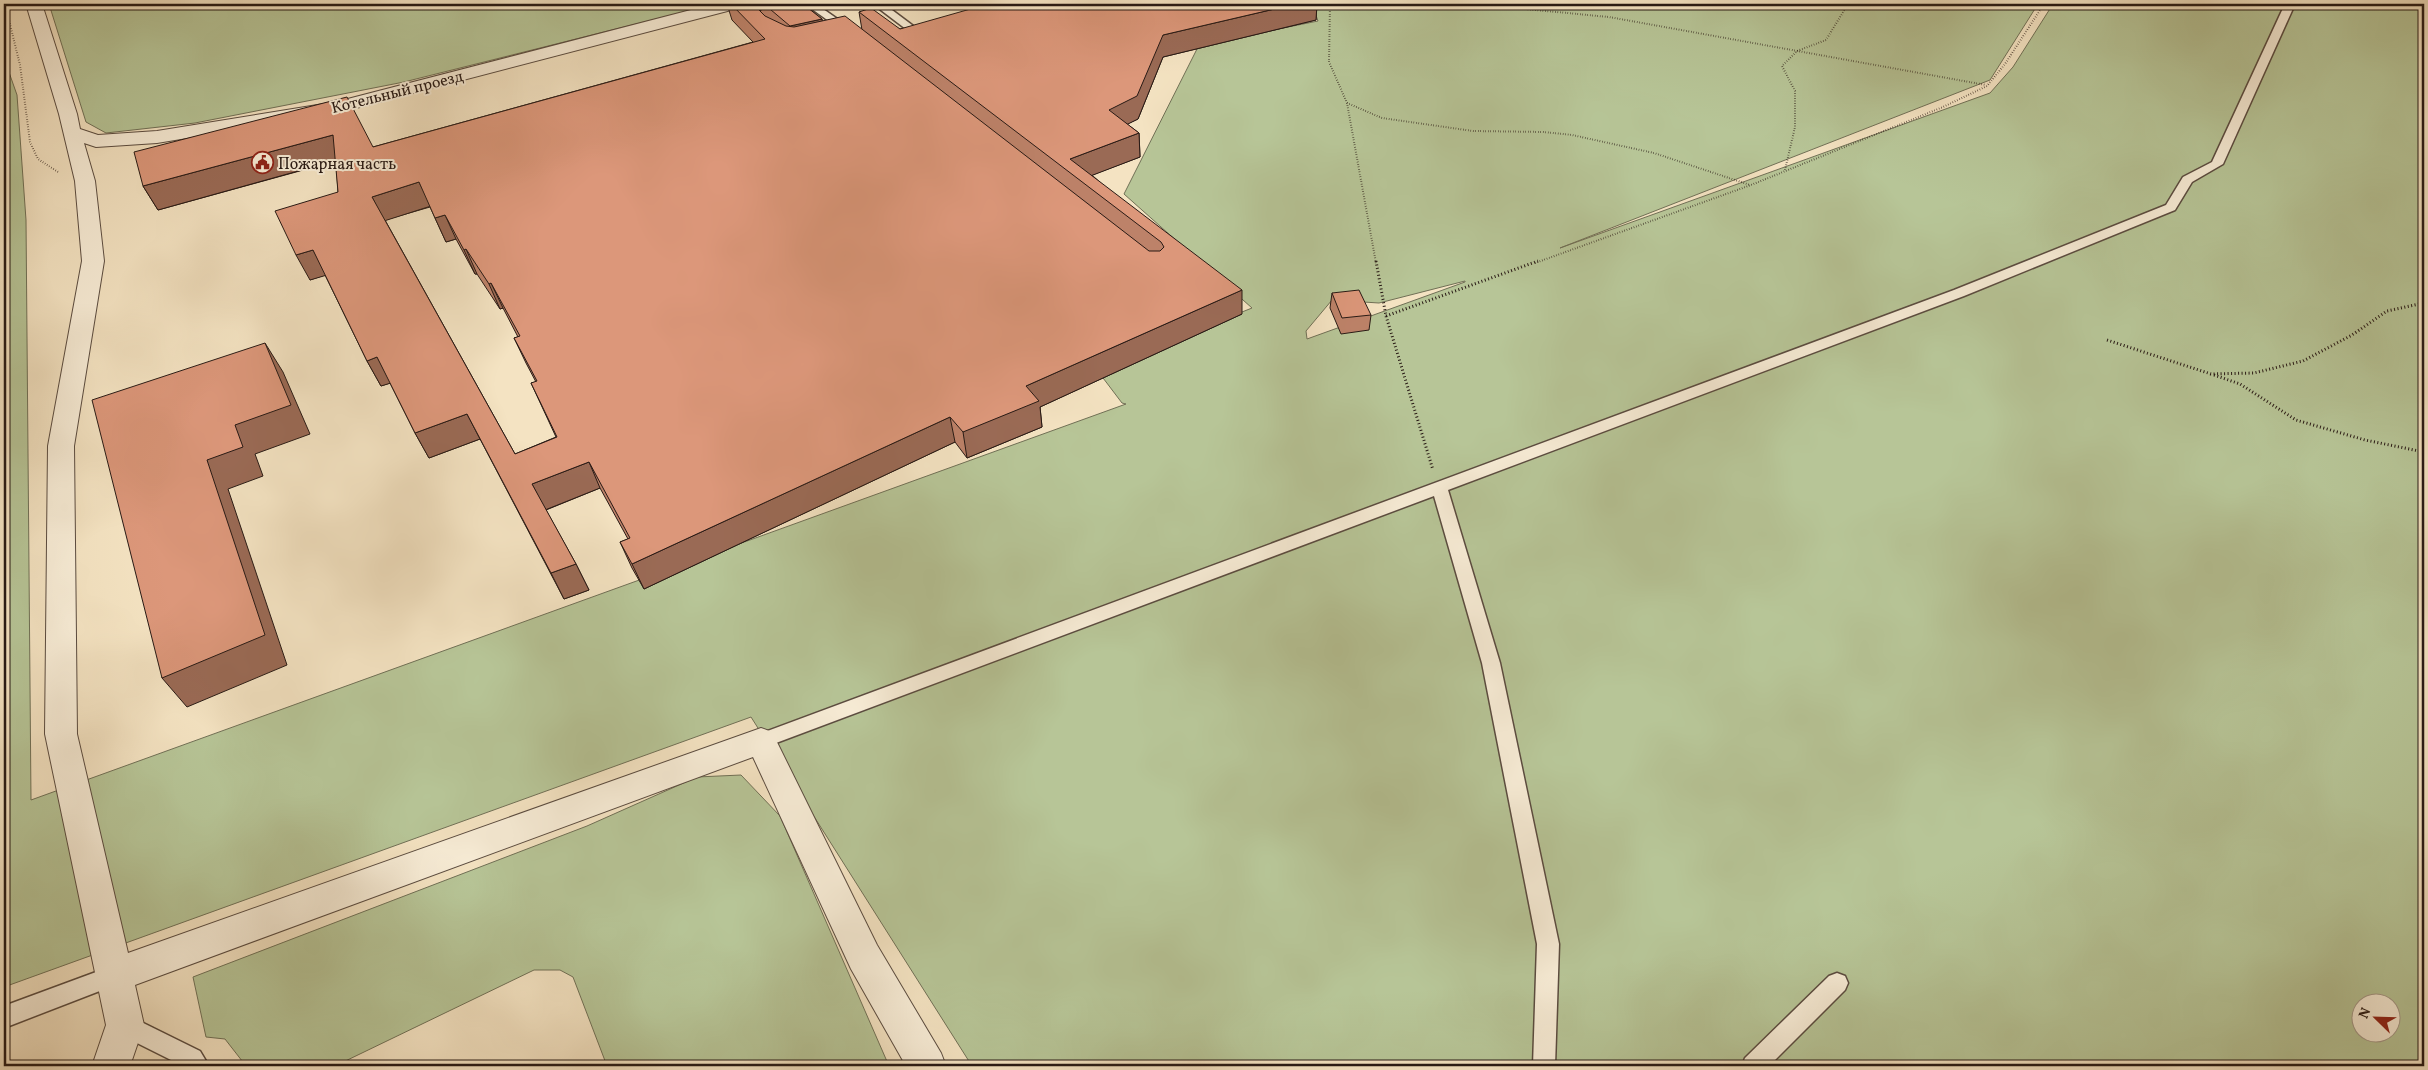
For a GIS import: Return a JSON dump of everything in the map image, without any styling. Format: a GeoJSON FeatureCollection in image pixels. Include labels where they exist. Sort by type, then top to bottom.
{"type":"FeatureCollection","features":[{"type":"Feature","properties":{"kind":"street"},"geometry":{"type":"LineString","coordinates":[[34,4],[68,114],[71,132],[85,180],[93,261],[61,446],[61,734],[125,1025],[111,1066]]}},
{"type":"Feature","properties":{"kind":"street","name":"Котельный проезд"},"geometry":{"type":"LineString","coordinates":[[71,132],[96,141],[157,137],[337,107],[733,4]]}},
{"type":"Feature","properties":{"kind":"street"},"geometry":{"type":"LineString","coordinates":[[115,975],[761,741],[864,957],[926,1066]]}},
{"type":"Feature","properties":{"kind":"lane"},"geometry":{"type":"LineString","coordinates":[[810,4],[864,42]]}},
{"type":"Feature","properties":{"kind":"lane"},"geometry":{"type":"LineString","coordinates":[[878,4],[927,40]]}},
{"type":"Feature","properties":{"kind":"lane"},"geometry":{"type":"LineString","coordinates":[[761,741],[1959,293],[2171,207],[2187,180],[2217,164],[2290,4]]}},
{"type":"Feature","properties":{"kind":"lane"},"geometry":{"type":"LineString","coordinates":[[833,36],[850,31]]}},
{"type":"Feature","properties":{"kind":"lane"},"geometry":{"type":"LineString","coordinates":[[1439,487],[1491,663],[1548,944],[1544,1066]]}},
{"type":"Feature","properties":{"kind":"lane"},"geometry":{"type":"LineString","coordinates":[[4,1017],[115,975]]}},
{"type":"Feature","properties":{"kind":"lane"},"geometry":{"type":"LineString","coordinates":[[1753,1066],[1837,983]]}},
{"type":"Feature","properties":{"kind":"lane"},"geometry":{"type":"LineString","coordinates":[[125,1025],[192,1058],[198,1066]]}},
{"type":"Feature","properties":{"kind":"path"},"geometry":{"type":"LineString","coordinates":[[4,4],[20,65],[30,142],[38,159],[54,170],[85,180]]}},
{"type":"Feature","properties":{"kind":"path"},"geometry":{"type":"LineString","coordinates":[[1330,4],[1329,62],[1347,103],[1386,316],[1439,487]]}},
{"type":"Feature","properties":{"kind":"path"},"geometry":{"type":"LineString","coordinates":[[1473,4],[1609,17],[1987,86]]}},
{"type":"Feature","properties":{"kind":"path"},"geometry":{"type":"LineString","coordinates":[[1784,171],[1795,127],[1795,91],[1782,66],[1797,52],[1826,40],[1848,4]]}},
{"type":"Feature","properties":{"kind":"path"},"geometry":{"type":"LineString","coordinates":[[1386,316],[1751,185],[1943,107],[1987,86],[2005,64],[2044,4]]}},
{"type":"Feature","properties":{"kind":"path"},"geometry":{"type":"LineString","coordinates":[[1347,103],[1382,118],[1473,132],[1543,132],[1572,135],[1654,153],[1751,185]]}},
{"type":"Feature","properties":{"kind":"path"},"geometry":{"type":"LineString","coordinates":[[2211,374],[2254,372],[2303,361],[2352,335],[2387,311],[2424,302]]}},
{"type":"Feature","properties":{"kind":"path"},"geometry":{"type":"LineString","coordinates":[[2107,340],[2240,384],[2296,420],[2365,440],[2424,452]]}},
{"type":"Feature","properties":{"kind":"green space"},"geometry":{"type":"Polygon","coordinates":[[[49,4],[716,4],[404,82],[195,123],[106,133],[86,122],[49,4]]]}},
{"type":"Feature","properties":{"kind":"green space"},"geometry":{"type":"Polygon","coordinates":[[[1312,4],[2038,4],[1990,80],[1560,248],[1990,93],[2013,67],[2053,4],[2424,4],[2424,1066],[972,1066],[751,717],[4,987],[4,58],[17,95],[26,220],[31,800],[1126,404],[1122,403],[1097,370],[1252,308],[1124,194],[1199,45],[1318,21],[1312,4]],[[1465,282],[1379,303],[1332,300],[1306,331],[1307,339],[1465,282]]]}},
{"type":"Feature","properties":{"kind":"green space"},"geometry":{"type":"Polygon","coordinates":[[[741,775],[780,816],[889,1066],[607,1066],[573,977],[560,970],[534,970],[335,1066],[246,1066],[225,1039],[206,1037],[193,977],[587,826],[697,777],[741,775]]]}},
{"type":"Feature","properties":{"kind":"building"},"geometry":{"type":"Polygon","coordinates":[[[731,4],[753,4],[765,16],[786,26],[794,27],[845,16],[1149,251],[1160,251],[1164,247],[1161,242],[859,12],[871,8],[900,29],[981,6],[982,4],[1021,4],[1030,9],[1055,4],[1296,4],[1163,35],[1137,96],[1109,110],[1139,133],[1070,159],[1242,290],[1026,386],[1039,401],[963,432],[950,417],[632,564],[620,542],[630,538],[589,462],[532,484],[576,564],[551,573],[467,414],[415,433],[377,357],[367,361],[313,250],[296,255],[275,211],[338,192],[333,135],[143,186],[134,152],[347,97],[373,147],[765,39],[731,4]],[[419,182],[372,197],[515,454],[557,437],[531,383],[537,381],[514,338],[520,336],[491,283],[489,284],[466,249],[464,250],[445,215],[435,218],[419,182]]]}},
{"type":"Feature","properties":{"kind":"building"},"geometry":{"type":"Polygon","coordinates":[[[764,4],[803,4],[822,19],[790,26],[764,4]]]}},
{"type":"Feature","properties":{"kind":"building"},"geometry":{"type":"Polygon","coordinates":[[[1359,290],[1371,315],[1342,318],[1332,293],[1359,290]]]}},
{"type":"Feature","properties":{"kind":"building"},"geometry":{"type":"Polygon","coordinates":[[[265,343],[291,405],[235,425],[243,447],[207,460],[265,635],[162,678],[92,400],[265,343]]]}},
{"type":"Feature","properties":{"kind":"place","name":"Пожарная часть"},"geometry":{"type":"Point","coordinates":[262,163]}}]}
